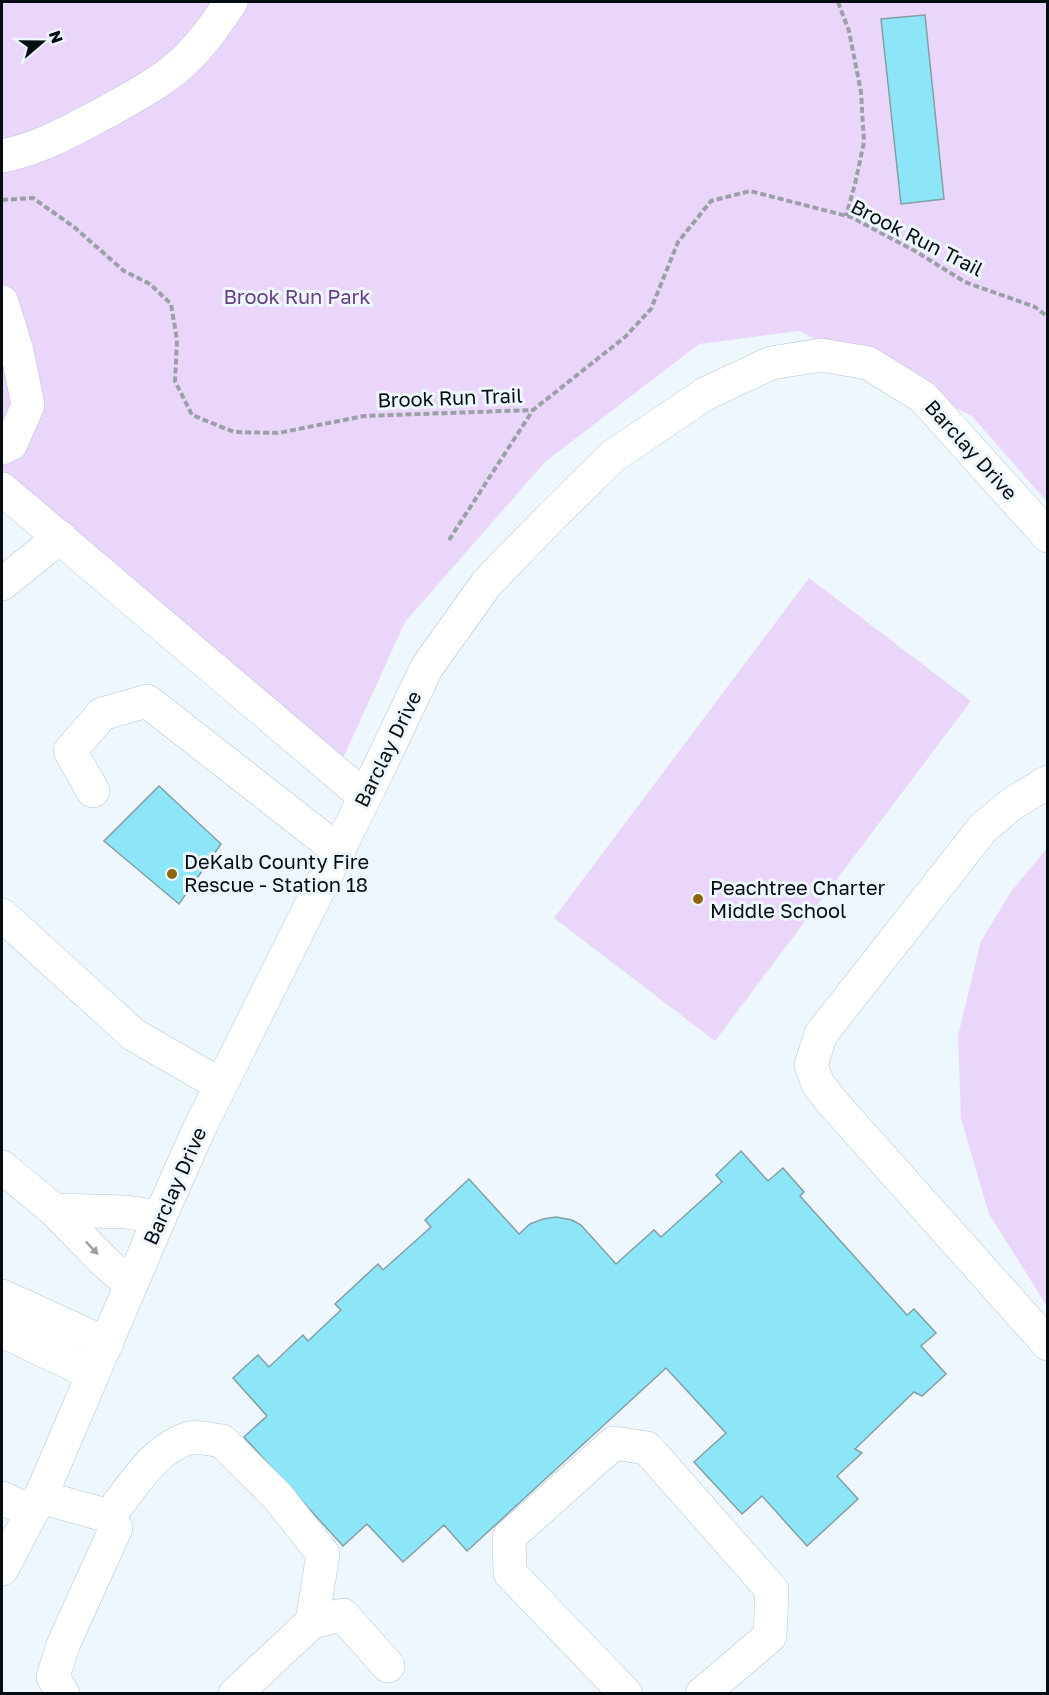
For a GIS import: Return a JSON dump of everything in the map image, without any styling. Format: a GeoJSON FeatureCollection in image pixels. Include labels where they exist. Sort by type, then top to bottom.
{"type":"FeatureCollection","features":[{"type":"Feature","properties":{"kind":"street"},"geometry":{"type":"LineString","coordinates":[[2,156],[58,138],[152,86],[182,63],[210,34],[231,2]]}},
{"type":"Feature","properties":{"kind":"street"},"geometry":{"type":"LineString","coordinates":[[2,302],[17,351],[28,405],[11,444],[2,448]]}},
{"type":"Feature","properties":{"kind":"street","name":"Barclay Drive"},"geometry":{"type":"LineString","coordinates":[[2,1569],[36,1505],[199,1129],[339,851],[427,667],[487,583],[550,518],[613,456],[705,394],[771,363],[821,355],[868,363],[923,397],[1047,536]]}},
{"type":"Feature","properties":{"kind":"street"},"geometry":{"type":"LineString","coordinates":[[2,489],[365,797]]}},
{"type":"Feature","properties":{"kind":"street"},"geometry":{"type":"LineString","coordinates":[[2,584],[60,537]]}},
{"type":"Feature","properties":{"kind":"street"},"geometry":{"type":"LineString","coordinates":[[93,791],[70,751],[102,714],[147,701],[339,851]]}},
{"type":"Feature","properties":{"kind":"street"},"geometry":{"type":"LineString","coordinates":[[1047,782],[1012,803],[983,828],[821,1034],[811,1065],[818,1084],[832,1102],[1047,1344]]}},
{"type":"Feature","properties":{"kind":"street"},"geometry":{"type":"LineString","coordinates":[[2,915],[134,1035],[221,1085]]}},
{"type":"Feature","properties":{"kind":"street"},"geometry":{"type":"LineString","coordinates":[[2,1167],[54,1210],[131,1286]]}},
{"type":"Feature","properties":{"kind":"street"},"geometry":{"type":"LineString","coordinates":[[54,1210],[126,1212],[160,1217]]}},
{"type":"Feature","properties":{"kind":"street"},"geometry":{"type":"LineString","coordinates":[[2,1296],[107,1344]]}},
{"type":"Feature","properties":{"kind":"street"},"geometry":{"type":"LineString","coordinates":[[44,1351],[28,1328],[51,1319]]}},
{"type":"Feature","properties":{"kind":"street"},"geometry":{"type":"LineString","coordinates":[[2,1331],[93,1374]]}},
{"type":"Feature","properties":{"kind":"street"},"geometry":{"type":"LineString","coordinates":[[109,1516],[144,1472],[166,1450],[191,1438],[222,1441],[278,1497],[323,1554],[312,1622]]}},
{"type":"Feature","properties":{"kind":"street"},"geometry":{"type":"LineString","coordinates":[[626,1694],[510,1573],[509,1537],[614,1443],[647,1448],[772,1590],[770,1636],[702,1694]]}},
{"type":"Feature","properties":{"kind":"street"},"geometry":{"type":"LineString","coordinates":[[2,1498],[109,1516]]}},
{"type":"Feature","properties":{"kind":"street"},"geometry":{"type":"LineString","coordinates":[[63,1694],[53,1677],[63,1645],[116,1528],[109,1516]]}},
{"type":"Feature","properties":{"kind":"street"},"geometry":{"type":"LineString","coordinates":[[235,1694],[312,1622],[343,1615],[388,1666]]}},
{"type":"Feature","properties":{"kind":"path"},"geometry":{"type":"LineString","coordinates":[[838,2],[849,31],[861,92],[864,142],[846,216]]}},
{"type":"Feature","properties":{"kind":"path","name":"Brook Run Trail"},"geometry":{"type":"LineString","coordinates":[[2,200],[33,198],[74,227],[124,271],[150,284],[171,304],[177,340],[175,381],[192,415],[234,432],[278,433],[364,416],[533,410],[625,337],[651,309],[678,242],[711,201],[750,191],[846,216],[915,251],[965,282],[1035,307],[1047,317]]}},
{"type":"Feature","properties":{"kind":"path"},"geometry":{"type":"LineString","coordinates":[[449,540],[533,410]]}},
{"type":"Feature","properties":{"kind":"green space","name":"Brook Run Park"},"geometry":{"type":"Polygon","coordinates":[[[2,2],[1047,2],[1047,502],[972,416],[799,331],[699,344],[545,462],[405,622],[330,787],[2,483],[2,2]]]}},
{"type":"Feature","properties":{"kind":"green space"},"geometry":{"type":"Polygon","coordinates":[[[809,578],[971,701],[715,1041],[554,918],[809,578]]]}},
{"type":"Feature","properties":{"kind":"green space"},"geometry":{"type":"Polygon","coordinates":[[[1047,848],[1047,1306],[989,1214],[961,1119],[958,1036],[981,941],[1011,892],[1047,848]]]}},
{"type":"Feature","properties":{"kind":"building"},"geometry":{"type":"Polygon","coordinates":[[[925,15],[944,199],[901,204],[881,19],[925,15]]]}},
{"type":"Feature","properties":{"kind":"building","name":"DeKalb County Fire Rescue - Station 18"},"geometry":{"type":"Polygon","coordinates":[[[159,786],[221,844],[179,904],[104,841],[159,786]]]}},
{"type":"Feature","properties":{"kind":"building"},"geometry":{"type":"Polygon","coordinates":[[[741,1151],[768,1181],[783,1168],[804,1192],[800,1196],[907,1315],[914,1309],[936,1333],[921,1346],[946,1374],[922,1396],[914,1392],[855,1449],[862,1453],[837,1476],[858,1499],[807,1546],[762,1496],[742,1514],[694,1462],[726,1433],[666,1368],[467,1551],[444,1525],[403,1562],[367,1524],[343,1546],[244,1437],[267,1416],[233,1378],[258,1355],[269,1367],[303,1335],[308,1341],[341,1310],[335,1304],[378,1264],[383,1270],[431,1227],[425,1220],[469,1179],[519,1234],[530,1224],[543,1219],[556,1217],[572,1220],[581,1225],[616,1264],[654,1230],[661,1237],[722,1182],[716,1175],[741,1151]]]}},
{"type":"Feature","properties":{"kind":"place","name":"DeKalb County Fire Rescue - Station 18"},"geometry":{"type":"Point","coordinates":[172,874]}},
{"type":"Feature","properties":{"kind":"place","name":"Peachtree Charter Middle School"},"geometry":{"type":"Point","coordinates":[698,899]}}]}
